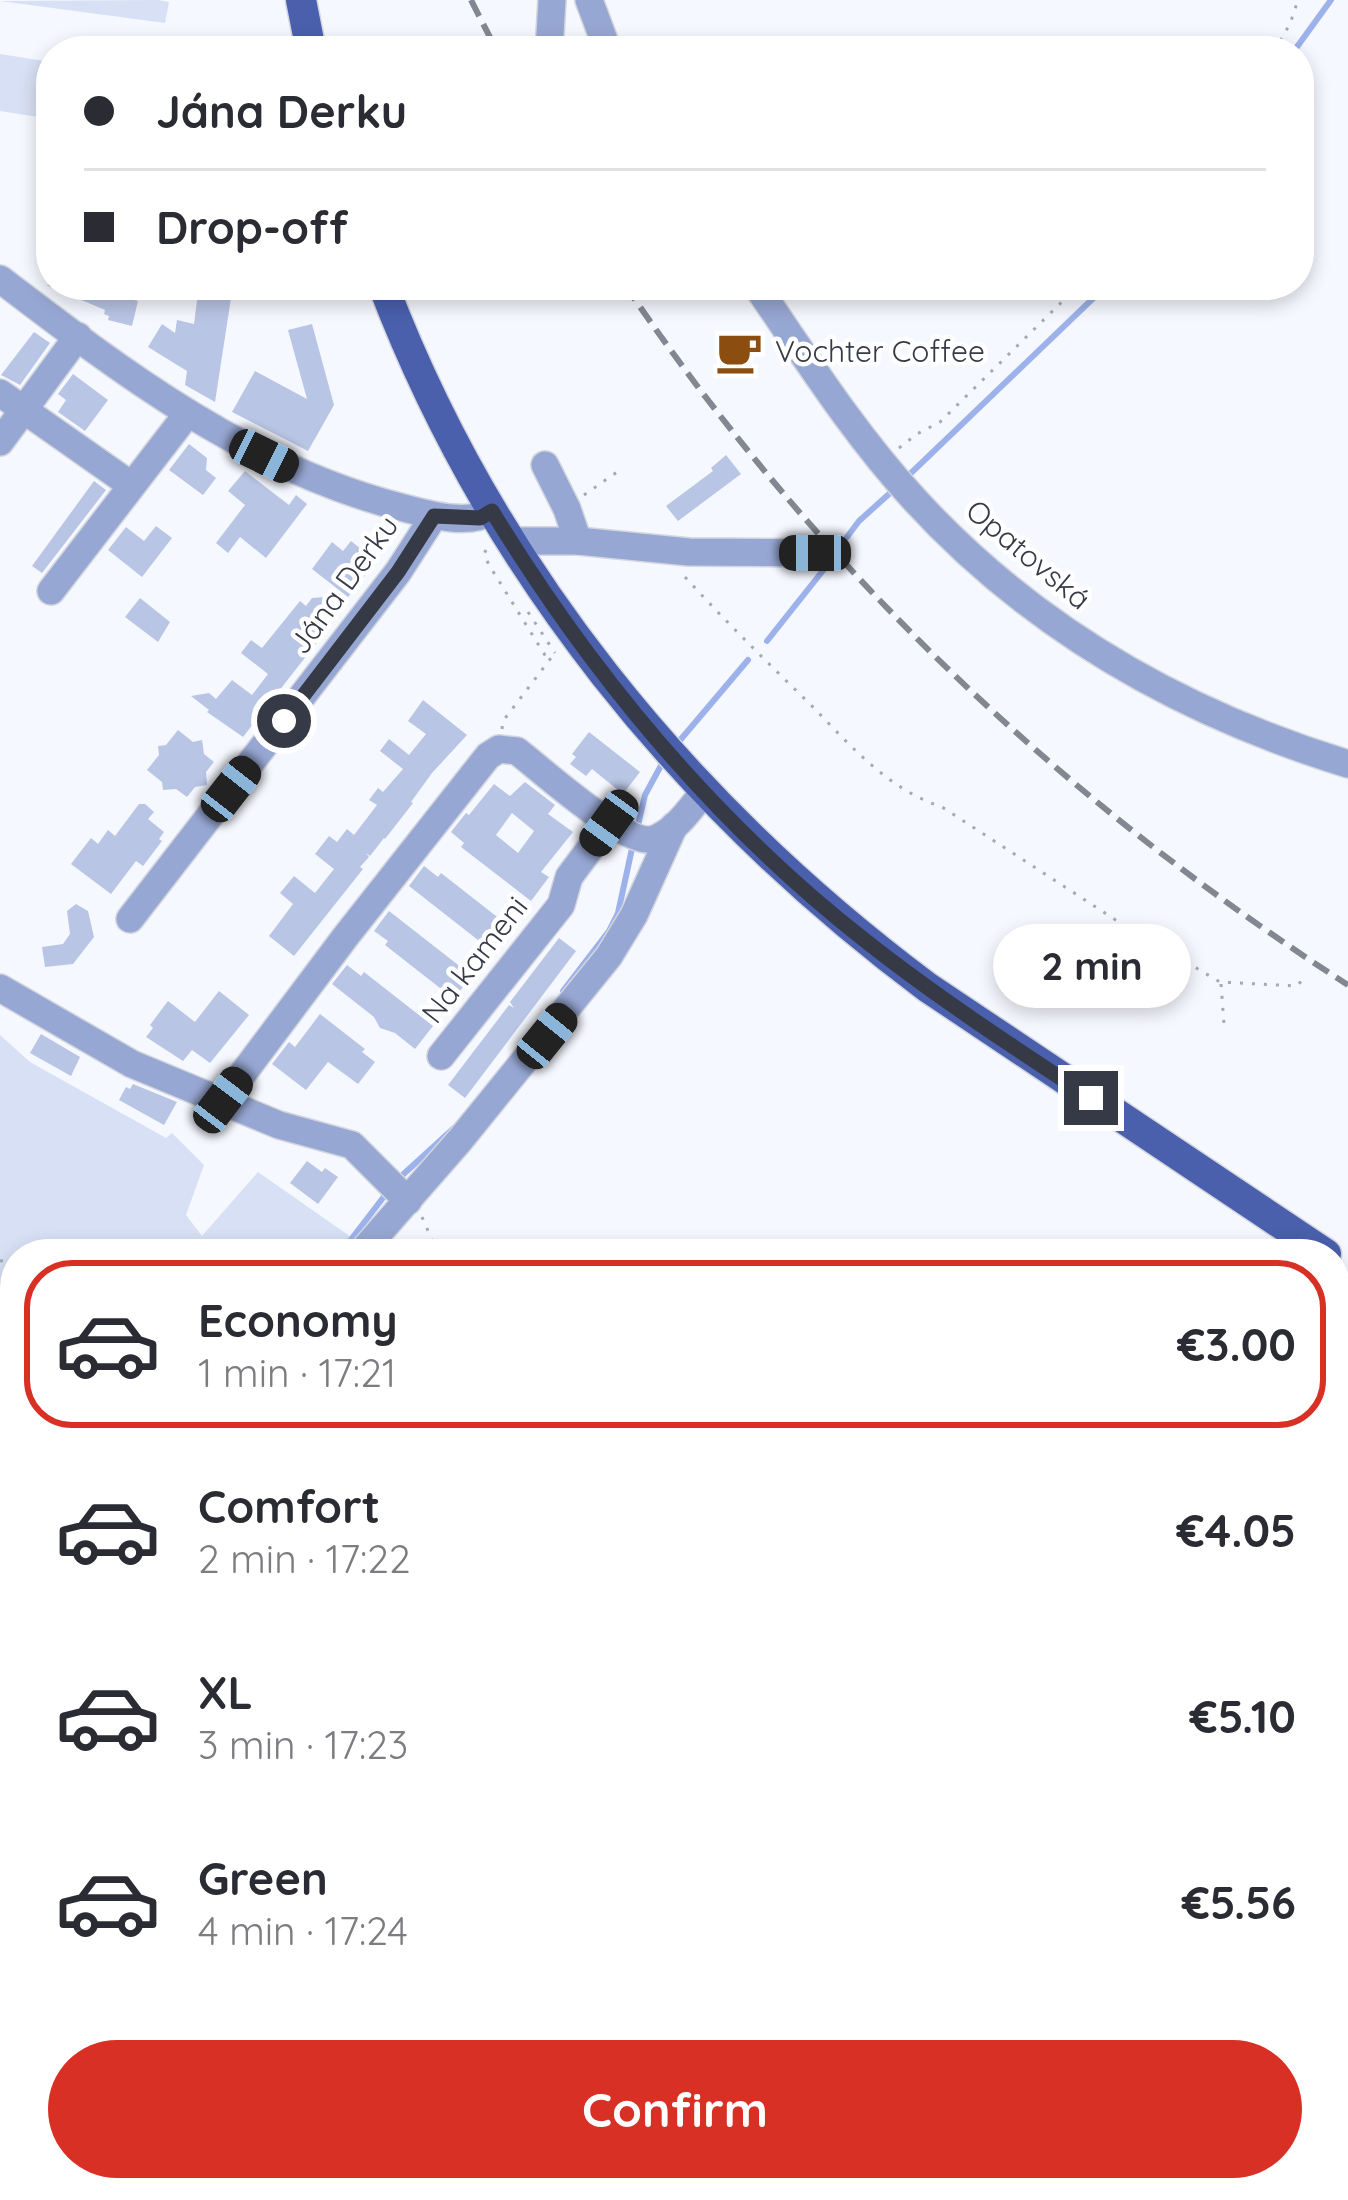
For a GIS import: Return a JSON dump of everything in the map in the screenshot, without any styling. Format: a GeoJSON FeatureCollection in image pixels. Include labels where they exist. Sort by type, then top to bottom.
{"type":"FeatureCollection","features":[{"type":"Feature","properties":{"kind":"main road"},"geometry":{"type":"LineString","coordinates":[[301,0],[308,36]]}},
{"type":"Feature","properties":{"kind":"main road"},"geometry":{"type":"LineString","coordinates":[[389,300],[427,388],[492,511],[501,542],[704,792],[798,883],[927,987],[1304,1239]]}},
{"type":"Feature","properties":{"kind":"street"},"geometry":{"type":"LineString","coordinates":[[550,36],[552,0]]}},
{"type":"Feature","properties":{"kind":"street"},"geometry":{"type":"LineString","coordinates":[[589,0],[602,36]]}},
{"type":"Feature","properties":{"kind":"street","name":"Jána Derku"},"geometry":{"type":"LineString","coordinates":[[0,279],[188,413],[264,456],[346,493],[434,516],[480,518],[492,511]]}},
{"type":"Feature","properties":{"kind":"street","name":"Opatovská"},"geometry":{"type":"LineString","coordinates":[[766,300],[834,398],[912,497],[962,547],[1067,632],[1196,707],[1348,764]]}},
{"type":"Feature","properties":{"kind":"street"},"geometry":{"type":"LineString","coordinates":[[0,442],[11,401],[78,336]]}},
{"type":"Feature","properties":{"kind":"street"},"geometry":{"type":"LineString","coordinates":[[11,401],[131,484]]}},
{"type":"Feature","properties":{"kind":"street"},"geometry":{"type":"LineString","coordinates":[[51,591],[188,413]]}},
{"type":"Feature","properties":{"kind":"street"},"geometry":{"type":"LineString","coordinates":[[545,464],[578,542]]}},
{"type":"Feature","properties":{"kind":"street","name":"Jána Derku"},"geometry":{"type":"LineString","coordinates":[[130,919],[398,572],[434,516]]}},
{"type":"Feature","properties":{"kind":"street"},"geometry":{"type":"LineString","coordinates":[[501,542],[815,553]]}},
{"type":"Feature","properties":{"kind":"street"},"geometry":{"type":"LineString","coordinates":[[223,1100],[353,941],[488,756],[499,749],[517,751],[626,832],[659,837],[704,792]]}},
{"type":"Feature","properties":{"kind":"street"},"geometry":{"type":"LineString","coordinates":[[369,1239],[396,1191],[609,956],[634,915],[674,826]]}},
{"type":"Feature","properties":{"kind":"street","name":"Na kameni"},"geometry":{"type":"LineString","coordinates":[[441,1056],[561,905],[569,878],[626,832]]}},
{"type":"Feature","properties":{"kind":"street"},"geometry":{"type":"LineString","coordinates":[[0,988],[132,1064],[279,1125],[352,1145],[396,1191]]}},
{"type":"Feature","properties":{"kind":"path"},"geometry":{"type":"LineString","coordinates":[[1283,36],[1298,0]]}},
{"type":"Feature","properties":{"kind":"path"},"geometry":{"type":"LineString","coordinates":[[881,461],[940,422],[1064,300]]}},
{"type":"Feature","properties":{"kind":"path"},"geometry":{"type":"LineString","coordinates":[[567,509],[616,472]]}},
{"type":"Feature","properties":{"kind":"path"},"geometry":{"type":"LineString","coordinates":[[501,542],[484,554],[549,661]]}},
{"type":"Feature","properties":{"kind":"path"},"geometry":{"type":"LineString","coordinates":[[661,550],[866,761],[918,799],[942,807],[1032,868],[1220,982],[1298,986],[1305,977]]}},
{"type":"Feature","properties":{"kind":"path"},"geometry":{"type":"LineString","coordinates":[[499,749],[502,721],[555,653]]}},
{"type":"Feature","properties":{"kind":"path"},"geometry":{"type":"LineString","coordinates":[[1220,982],[1224,1024]]}},
{"type":"Feature","properties":{"kind":"path"},"geometry":{"type":"LineString","coordinates":[[396,1191],[422,1216],[432,1239]]}},
{"type":"Feature","properties":{"kind":"shaded area"},"geometry":{"type":"Polygon","coordinates":[[[0,1],[169,2],[165,23],[0,1]]]}},
{"type":"Feature","properties":{"kind":"shaded area"},"geometry":{"type":"Polygon","coordinates":[[[0,54],[36,60],[36,117],[0,111],[0,54]]]}},
{"type":"Feature","properties":{"kind":"shaded area"},"geometry":{"type":"Polygon","coordinates":[[[0,1035],[30,1062],[166,1138],[172,1133],[204,1165],[186,1215],[202,1236],[258,1172],[351,1237],[349,1239],[0,1239],[0,1035]]]}},
{"type":"Feature","properties":{"kind":"building"},"geometry":{"type":"Polygon","coordinates":[[[81,300],[138,301],[132,326],[108,320],[105,310],[81,300]]]}},
{"type":"Feature","properties":{"kind":"building"},"geometry":{"type":"Polygon","coordinates":[[[197,300],[231,300],[215,402],[185,385],[187,371],[148,347],[162,324],[175,333],[177,320],[194,324],[197,300]]]}},
{"type":"Feature","properties":{"kind":"building"},"geometry":{"type":"Polygon","coordinates":[[[312,324],[334,405],[308,451],[232,412],[255,371],[307,399],[288,330],[312,324]]]}},
{"type":"Feature","properties":{"kind":"building"},"geometry":{"type":"Polygon","coordinates":[[[34,332],[50,343],[20,385],[1,375],[34,332]]]}},
{"type":"Feature","properties":{"kind":"building"},"geometry":{"type":"Polygon","coordinates":[[[73,374],[108,400],[85,431],[58,412],[66,400],[58,394],[73,374]]]}},
{"type":"Feature","properties":{"kind":"building"},"geometry":{"type":"Polygon","coordinates":[[[189,444],[207,458],[206,470],[216,478],[203,495],[169,470],[189,444]]]}},
{"type":"Feature","properties":{"kind":"building"},"geometry":{"type":"Polygon","coordinates":[[[726,455],[741,474],[678,521],[666,506],[713,471],[726,455]]]}},
{"type":"Feature","properties":{"kind":"building"},"geometry":{"type":"Polygon","coordinates":[[[245,471],[289,505],[296,495],[307,504],[266,558],[240,537],[228,553],[216,543],[245,505],[228,491],[245,471]]]}},
{"type":"Feature","properties":{"kind":"building"},"geometry":{"type":"Polygon","coordinates":[[[94,481],[106,490],[42,573],[32,566],[94,481]]]}},
{"type":"Feature","properties":{"kind":"building"},"geometry":{"type":"Polygon","coordinates":[[[156,526],[172,538],[142,577],[108,550],[126,527],[144,541],[156,526]]]}},
{"type":"Feature","properties":{"kind":"building"},"geometry":{"type":"Polygon","coordinates":[[[351,541],[376,561],[348,597],[312,569],[332,542],[343,551],[351,541]]]}},
{"type":"Feature","properties":{"kind":"building"},"geometry":{"type":"Polygon","coordinates":[[[337,596],[315,624],[325,632],[243,737],[191,696],[209,693],[216,699],[232,680],[252,695],[268,674],[241,653],[251,640],[262,648],[300,601],[306,606],[312,598],[337,596]]]}},
{"type":"Feature","properties":{"kind":"building"},"geometry":{"type":"Polygon","coordinates":[[[140,598],[170,622],[158,642],[125,617],[140,598]]]}},
{"type":"Feature","properties":{"kind":"building"},"geometry":{"type":"Polygon","coordinates":[[[423,700],[467,735],[432,773],[385,839],[370,856],[366,853],[369,857],[363,869],[294,956],[269,936],[293,904],[280,893],[294,876],[315,893],[334,869],[315,854],[329,836],[337,842],[347,829],[354,835],[377,805],[369,800],[403,769],[380,751],[389,739],[409,755],[426,734],[408,721],[423,700]]]}},
{"type":"Feature","properties":{"kind":"building"},"geometry":{"type":"Polygon","coordinates":[[[178,730],[193,742],[202,740],[204,754],[214,762],[206,772],[207,785],[195,787],[187,797],[176,789],[163,790],[162,782],[147,770],[159,755],[158,746],[166,745],[178,730]]]}},
{"type":"Feature","properties":{"kind":"building"},"geometry":{"type":"Polygon","coordinates":[[[589,732],[640,772],[623,794],[592,769],[586,776],[570,764],[589,732]]]}},
{"type":"Feature","properties":{"kind":"building"},"geometry":{"type":"Polygon","coordinates":[[[525,782],[555,805],[548,814],[573,832],[541,872],[549,877],[531,901],[461,847],[464,843],[451,832],[494,784],[510,796],[525,782]],[[512,813],[496,835],[518,853],[534,831],[512,813]]]}},
{"type":"Feature","properties":{"kind":"building"},"geometry":{"type":"Polygon","coordinates":[[[139,804],[154,812],[148,819],[164,832],[162,841],[143,866],[136,861],[111,894],[71,864],[91,838],[98,844],[108,830],[115,836],[139,804]]]}},
{"type":"Feature","properties":{"kind":"building"},"geometry":{"type":"Polygon","coordinates":[[[424,866],[438,877],[441,873],[510,927],[492,951],[409,886],[424,866]]]}},
{"type":"Feature","properties":{"kind":"building"},"geometry":{"type":"Polygon","coordinates":[[[76,904],[88,911],[94,937],[73,964],[45,967],[42,947],[63,944],[70,934],[67,911],[76,904]]]}},
{"type":"Feature","properties":{"kind":"building"},"geometry":{"type":"Polygon","coordinates":[[[389,911],[462,968],[459,972],[469,979],[454,999],[374,931],[389,911]]]}},
{"type":"Feature","properties":{"kind":"building"},"geometry":{"type":"Polygon","coordinates":[[[559,938],[576,951],[465,1098],[448,1085],[509,1005],[514,1008],[510,1002],[559,938]]]}},
{"type":"Feature","properties":{"kind":"building"},"geometry":{"type":"Polygon","coordinates":[[[347,965],[361,976],[364,972],[433,1026],[415,1049],[380,1028],[374,1017],[332,984],[347,965]]]}},
{"type":"Feature","properties":{"kind":"building"},"geometry":{"type":"Polygon","coordinates":[[[219,991],[249,1015],[210,1063],[192,1050],[183,1061],[146,1037],[168,1001],[195,1022],[219,991]]]}},
{"type":"Feature","properties":{"kind":"building"},"geometry":{"type":"Polygon","coordinates":[[[320,1014],[375,1062],[358,1084],[328,1062],[306,1090],[272,1064],[289,1042],[295,1047],[320,1014]]]}},
{"type":"Feature","properties":{"kind":"building"},"geometry":{"type":"Polygon","coordinates":[[[41,1034],[80,1057],[71,1076],[30,1053],[41,1034]]]}},
{"type":"Feature","properties":{"kind":"building"},"geometry":{"type":"Polygon","coordinates":[[[133,1084],[177,1102],[164,1125],[119,1100],[133,1084]]]}},
{"type":"Feature","properties":{"kind":"building"},"geometry":{"type":"Polygon","coordinates":[[[307,1161],[338,1177],[318,1204],[290,1183],[307,1161]]]}},
{"type":"Feature","properties":{"kind":"waterway"},"geometry":{"type":"LineString","coordinates":[[1305,36],[1331,0]]}},
{"type":"Feature","properties":{"kind":"waterway"},"geometry":{"type":"LineString","coordinates":[[910,474],[1091,300]]}},
{"type":"Feature","properties":{"kind":"waterway"},"geometry":{"type":"LineString","coordinates":[[847,537],[889,494]]}},
{"type":"Feature","properties":{"kind":"waterway"},"geometry":{"type":"LineString","coordinates":[[767,641],[825,568]]}},
{"type":"Feature","properties":{"kind":"waterway"},"geometry":{"type":"LineString","coordinates":[[676,745],[748,660]]}},
{"type":"Feature","properties":{"kind":"waterway"},"geometry":{"type":"LineString","coordinates":[[638,825],[645,795],[664,760]]}},
{"type":"Feature","properties":{"kind":"waterway"},"geometry":{"type":"LineString","coordinates":[[563,991],[618,913],[633,844]]}},
{"type":"Feature","properties":{"kind":"waterway"},"geometry":{"type":"LineString","coordinates":[[397,1180],[454,1128]]}},
{"type":"Feature","properties":{"kind":"waterway"},"geometry":{"type":"LineString","coordinates":[[351,1239],[389,1190]]}},
{"type":"Feature","properties":{"kind":"railway"},"geometry":{"type":"LineString","coordinates":[[471,0],[489,36]]}},
{"type":"Feature","properties":{"kind":"railway"},"geometry":{"type":"LineString","coordinates":[[636,300],[778,487],[951,672],[1141,838],[1348,985]]}},
{"type":"Feature","properties":{"kind":"place","name":"Vochter Coffee"},"geometry":{"type":"Point","coordinates":[739,352]}},
{"type":"Feature","properties":{"kind":"route"},"geometry":{"type":"LineString","coordinates":[[284,721],[398,572],[434,516],[480,518],[492,511],[580,643],[664,748],[731,820],[864,940],[1091,1098]]}}]}
